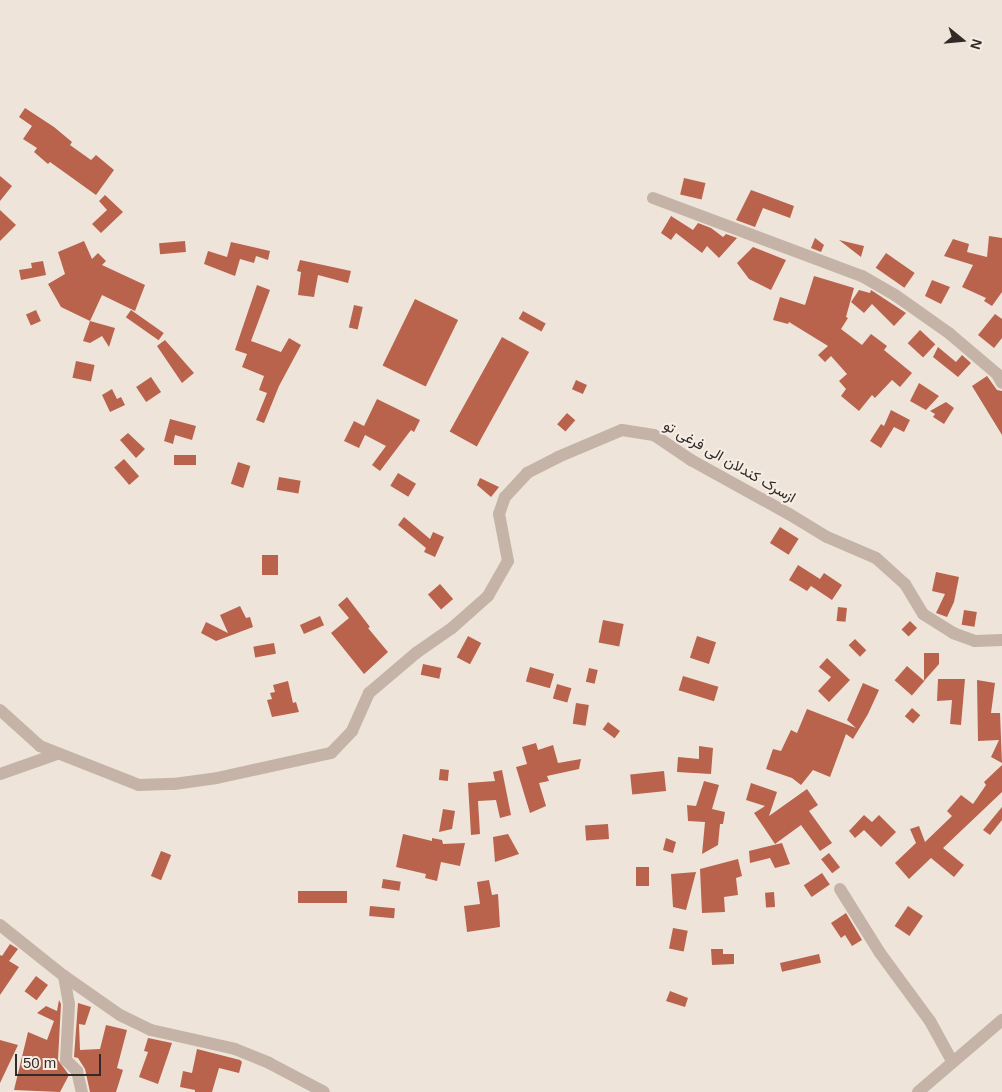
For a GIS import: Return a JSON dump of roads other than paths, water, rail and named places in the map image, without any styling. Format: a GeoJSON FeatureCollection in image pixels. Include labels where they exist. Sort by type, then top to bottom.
{"type":"FeatureCollection","features":[{"type":"Feature","properties":{"kind":"street"},"geometry":{"type":"LineString","coordinates":[[653,198],[862,276],[895,295],[950,334],[996,374],[1002,383]]}},
{"type":"Feature","properties":{"kind":"street","name":"ازسرک کندلان الی فرغی تو"},"geometry":{"type":"LineString","coordinates":[[0,710],[40,746],[139,785],[174,784],[217,778],[330,753],[352,731],[369,693],[416,653],[452,628],[488,596],[508,561],[499,514],[506,497],[527,473],[622,430],[654,435],[691,460],[827,537],[876,558],[905,584],[923,614],[953,633],[975,641],[1002,640]]}},
{"type":"Feature","properties":{"kind":"street"},"geometry":{"type":"LineString","coordinates":[[0,774],[57,754]]}},
{"type":"Feature","properties":{"kind":"street"},"geometry":{"type":"LineString","coordinates":[[840,889],[880,953],[930,1021],[952,1062]]}},
{"type":"Feature","properties":{"kind":"street"},"geometry":{"type":"LineString","coordinates":[[0,925],[64,976],[120,1015],[151,1030],[235,1049],[269,1063],[324,1092]]}},
{"type":"Feature","properties":{"kind":"street"},"geometry":{"type":"LineString","coordinates":[[64,976],[69,1004],[66,1060],[77,1071],[82,1092]]}},
{"type":"Feature","properties":{"kind":"street"},"geometry":{"type":"LineString","coordinates":[[918,1092],[1002,1020]]}}]}
